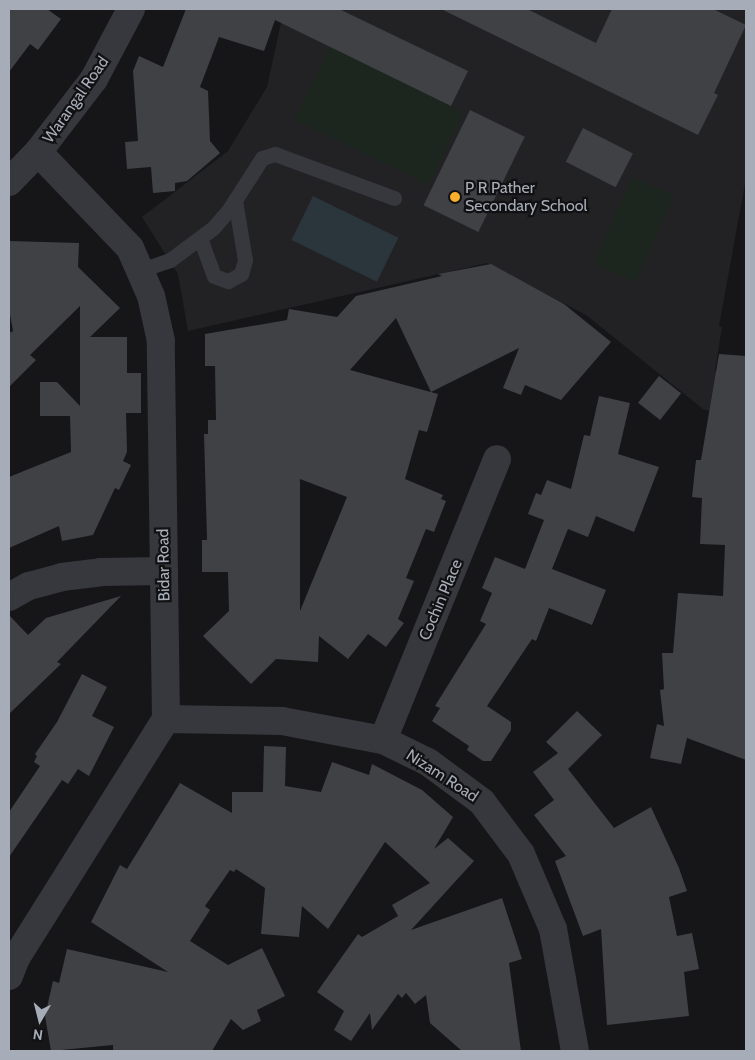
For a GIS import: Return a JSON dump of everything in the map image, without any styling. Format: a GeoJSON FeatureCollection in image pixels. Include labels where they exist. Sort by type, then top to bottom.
{"type":"FeatureCollection","features":[{"type":"Feature","properties":{"kind":"street","name":"Warangal Road"},"geometry":{"type":"LineString","coordinates":[[9,182],[38,152],[94,79],[131,9]]}},
{"type":"Feature","properties":{"kind":"street","name":"Bidar Road"},"geometry":{"type":"LineString","coordinates":[[38,152],[130,248],[141,270],[161,341],[166,719]]}},
{"type":"Feature","properties":{"kind":"street","name":"Cochin Place"},"geometry":{"type":"LineString","coordinates":[[383,740],[497,459]]}},
{"type":"Feature","properties":{"kind":"street"},"geometry":{"type":"LineString","coordinates":[[9,597],[29,586],[62,578],[100,572],[164,571]]}},
{"type":"Feature","properties":{"kind":"street"},"geometry":{"type":"LineString","coordinates":[[9,976],[16,958],[166,719]]}},
{"type":"Feature","properties":{"kind":"street","name":"Nizam Road"},"geometry":{"type":"LineString","coordinates":[[166,719],[282,721],[383,740],[428,762],[482,802],[521,854],[553,929],[575,1051]]}},
{"type":"Feature","properties":{"kind":"lane"},"geometry":{"type":"LineString","coordinates":[[141,270],[170,260],[200,238],[235,200],[262,158],[275,154],[394,198]]}},
{"type":"Feature","properties":{"kind":"lane"},"geometry":{"type":"LineString","coordinates":[[200,238],[214,276],[228,280],[241,274],[245,260],[235,200]]}},
{"type":"Feature","properties":{"kind":"shaded area","name":"P R Pather Secondary School"},"geometry":{"type":"Polygon","coordinates":[[[284,9],[746,9],[746,178],[719,326],[722,327],[715,371],[718,372],[710,411],[703,409],[586,315],[487,263],[188,331],[178,274],[142,217],[228,151],[267,87],[284,9]]]}},
{"type":"Feature","properties":{"kind":"shaded area"},"geometry":{"type":"Polygon","coordinates":[[[330,47],[464,112],[428,185],[294,120],[330,47]]]}},
{"type":"Feature","properties":{"kind":"shaded area"},"geometry":{"type":"Polygon","coordinates":[[[632,177],[674,196],[635,282],[593,264],[632,177]]]}},
{"type":"Feature","properties":{"kind":"shaded area"},"geometry":{"type":"Polygon","coordinates":[[[313,196],[398,238],[377,282],[292,240],[313,196]]]}},
{"type":"Feature","properties":{"kind":"building"},"geometry":{"type":"Polygon","coordinates":[[[9,9],[47,9],[61,19],[38,50],[30,44],[9,72],[9,9]]]}},
{"type":"Feature","properties":{"kind":"building"},"geometry":{"type":"Polygon","coordinates":[[[186,9],[339,9],[468,71],[451,106],[275,20],[264,51],[219,37],[200,87],[208,91],[210,141],[220,153],[187,181],[175,183],[175,191],[153,193],[151,167],[127,169],[125,142],[138,141],[133,71],[139,56],[163,67],[186,9]]]}},
{"type":"Feature","properties":{"kind":"building"},"geometry":{"type":"Polygon","coordinates":[[[441,9],[527,9],[596,43],[612,9],[713,9],[746,25],[714,93],[718,95],[698,135],[441,9]]]}},
{"type":"Feature","properties":{"kind":"building"},"geometry":{"type":"Polygon","coordinates":[[[470,110],[525,137],[478,232],[424,205],[470,110]]]}},
{"type":"Feature","properties":{"kind":"building"},"geometry":{"type":"Polygon","coordinates":[[[583,128],[633,153],[616,187],[566,162],[583,128]]]}},
{"type":"Feature","properties":{"kind":"building"},"geometry":{"type":"Polygon","coordinates":[[[9,241],[79,243],[78,267],[120,308],[90,337],[127,337],[127,373],[141,373],[141,413],[126,413],[127,452],[123,461],[131,465],[119,490],[115,488],[93,535],[62,541],[59,526],[9,548],[9,477],[71,452],[70,416],[40,416],[40,382],[57,382],[80,406],[80,306],[30,355],[36,360],[9,387],[9,333],[13,331],[9,309],[9,241]]]}},
{"type":"Feature","properties":{"kind":"building"},"geometry":{"type":"Polygon","coordinates":[[[491,264],[564,304],[611,342],[561,400],[525,385],[521,395],[503,388],[519,348],[431,392],[396,318],[350,370],[438,394],[427,432],[419,430],[405,479],[443,495],[441,499],[446,501],[434,532],[426,529],[406,578],[414,581],[398,619],[404,623],[386,647],[368,634],[348,659],[319,636],[318,662],[276,659],[251,684],[203,636],[229,611],[228,572],[202,572],[202,540],[207,540],[204,434],[208,434],[208,420],[216,420],[215,366],[205,366],[205,334],[287,320],[289,309],[337,317],[356,296],[442,276],[438,274],[491,264]],[[300,479],[300,611],[347,497],[300,479]]]}},
{"type":"Feature","properties":{"kind":"building"},"geometry":{"type":"Polygon","coordinates":[[[719,354],[746,356],[746,760],[687,738],[681,764],[650,758],[657,724],[664,726],[660,690],[664,689],[662,653],[673,653],[678,593],[723,596],[725,545],[700,544],[702,498],[692,497],[696,460],[701,460],[719,354]]]}},
{"type":"Feature","properties":{"kind":"building"},"geometry":{"type":"Polygon","coordinates":[[[659,376],[681,393],[660,420],[638,403],[659,376]]]}},
{"type":"Feature","properties":{"kind":"building"},"geometry":{"type":"Polygon","coordinates":[[[599,396],[630,403],[618,454],[659,467],[634,532],[596,516],[588,537],[568,529],[552,569],[606,590],[592,625],[549,608],[536,641],[532,639],[487,706],[511,722],[511,730],[491,761],[483,761],[467,750],[469,746],[432,721],[440,708],[435,706],[486,624],[480,621],[492,593],[482,588],[495,557],[525,569],[544,520],[528,514],[536,493],[541,495],[547,480],[571,489],[584,435],[590,436],[599,396]]]}},
{"type":"Feature","properties":{"kind":"building"},"geometry":{"type":"Polygon","coordinates":[[[121,596],[57,662],[61,664],[9,714],[9,615],[28,635],[46,618],[121,596]]]}},
{"type":"Feature","properties":{"kind":"building"},"geometry":{"type":"Polygon","coordinates":[[[82,674],[107,687],[92,716],[114,727],[89,776],[78,769],[68,784],[62,780],[9,857],[9,812],[40,766],[34,762],[37,756],[35,754],[57,722],[82,674]]]}},
{"type":"Feature","properties":{"kind":"building"},"geometry":{"type":"Polygon","coordinates":[[[577,711],[602,735],[568,769],[614,828],[651,807],[679,868],[687,891],[669,897],[677,936],[692,933],[699,969],[684,972],[689,1016],[607,1025],[601,929],[583,936],[555,861],[566,856],[534,815],[554,800],[533,772],[558,753],[546,742],[577,711]]]}},
{"type":"Feature","properties":{"kind":"building"},"geometry":{"type":"Polygon","coordinates":[[[264,746],[286,747],[285,786],[321,792],[332,762],[369,775],[372,764],[422,790],[453,817],[434,849],[448,838],[474,861],[411,930],[502,898],[522,959],[509,963],[521,1051],[462,1051],[430,1023],[426,995],[415,1004],[406,993],[402,998],[398,994],[372,1030],[370,1013],[351,1041],[334,1030],[344,1011],[317,992],[358,934],[362,937],[398,916],[392,905],[430,883],[385,842],[328,929],[302,906],[299,937],[261,934],[265,888],[236,869],[234,872],[230,870],[205,906],[210,910],[190,941],[228,965],[262,948],[285,996],[257,1010],[261,1021],[243,1030],[231,1019],[212,1051],[113,1051],[113,1045],[51,1051],[45,1016],[53,981],[59,983],[67,949],[168,972],[91,922],[120,865],[127,869],[180,783],[232,813],[232,792],[263,792],[264,746]]]}},
{"type":"Feature","properties":{"kind":"place","name":"P R Pather Secondary School"},"geometry":{"type":"Point","coordinates":[455,197]}}]}
